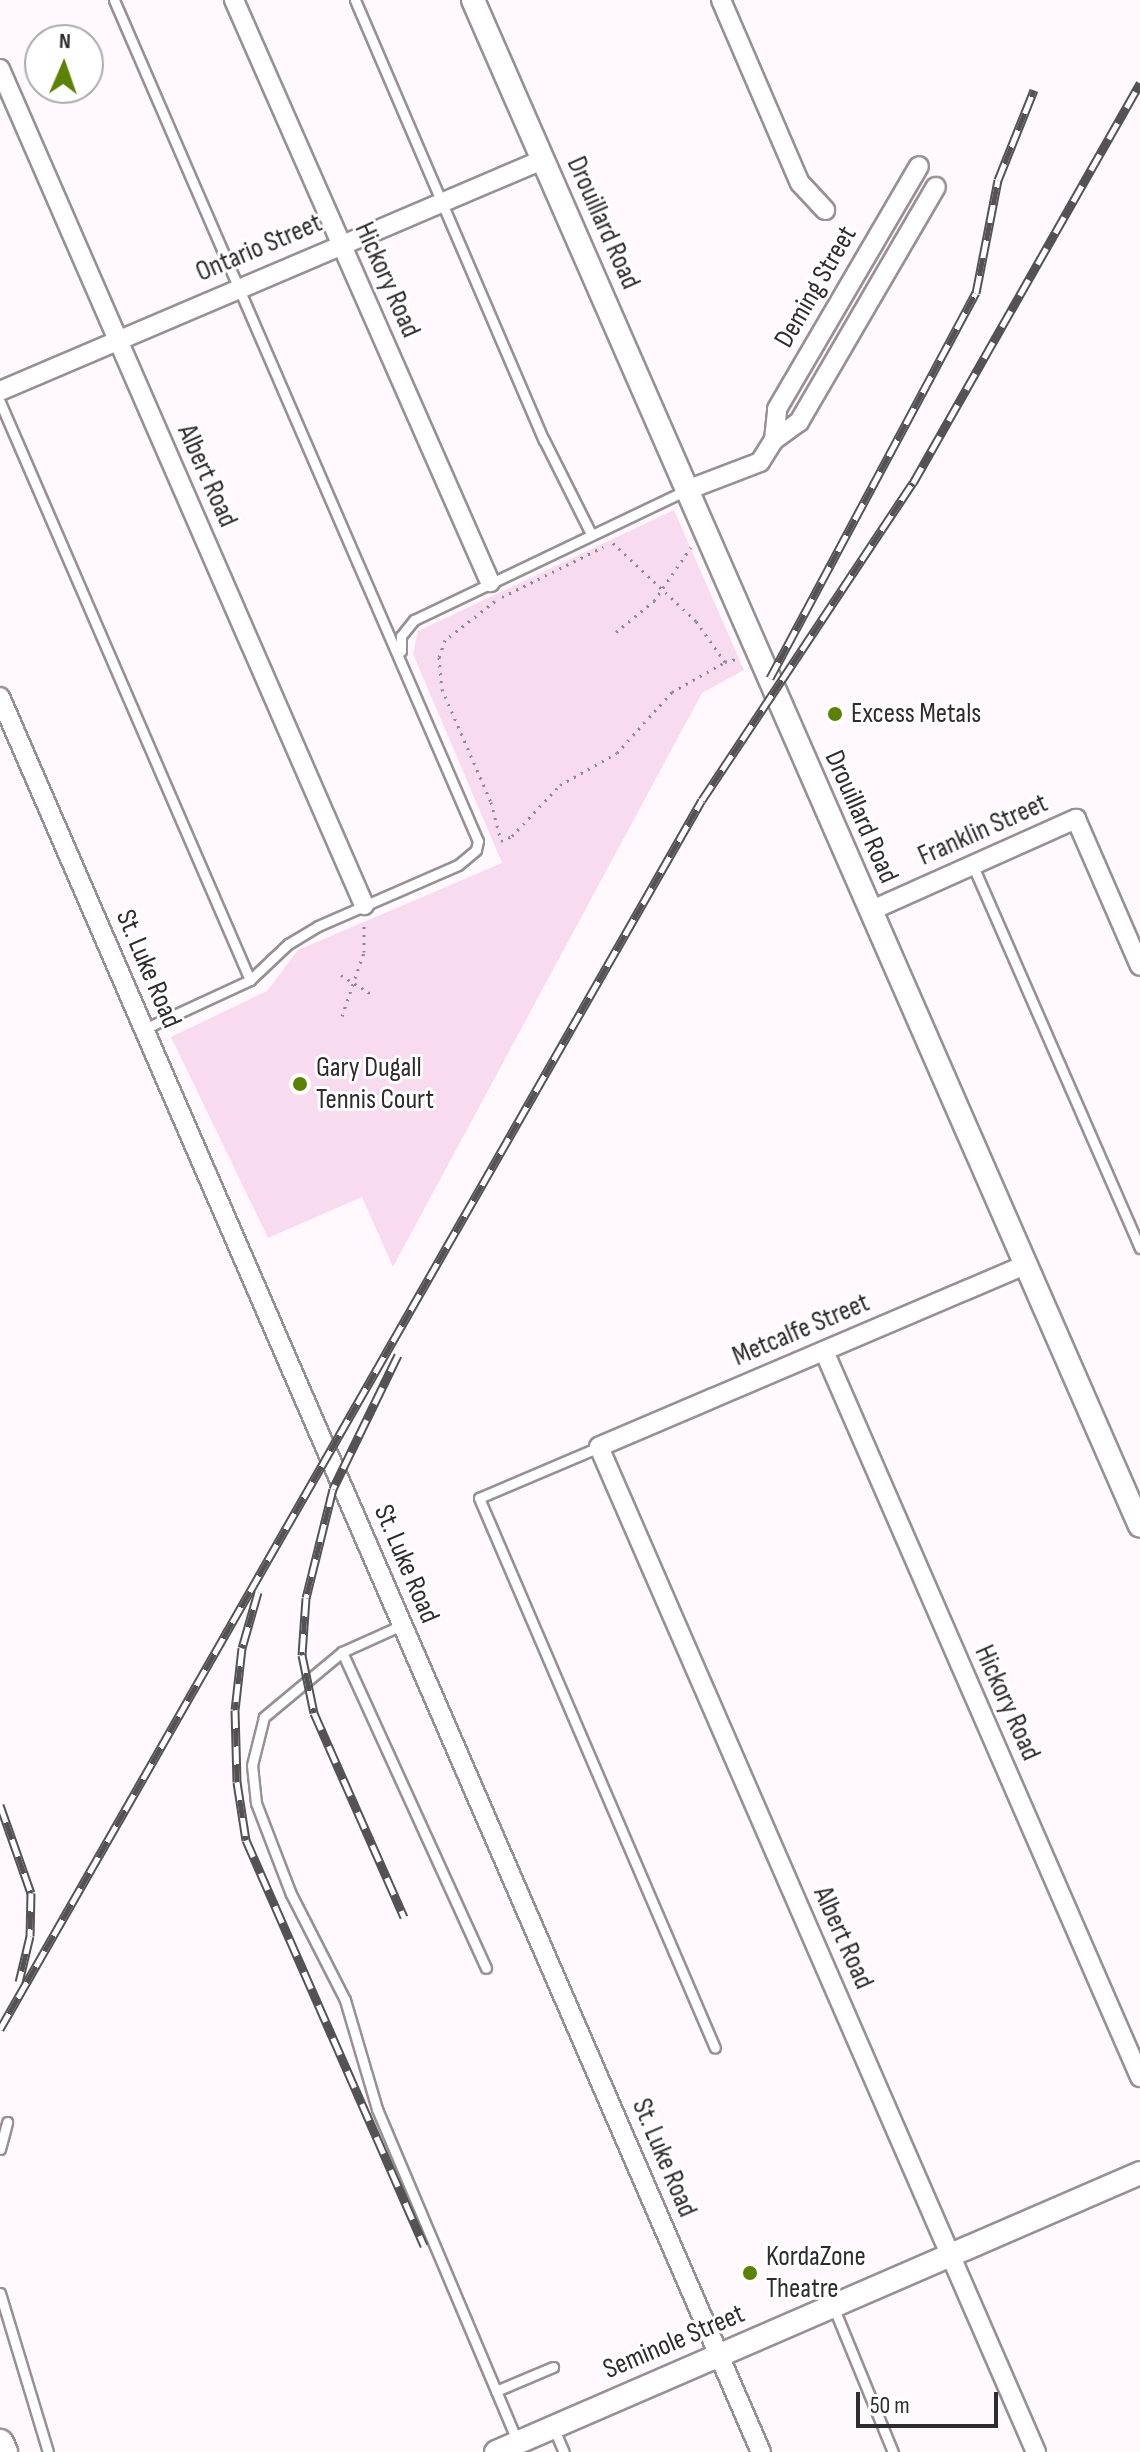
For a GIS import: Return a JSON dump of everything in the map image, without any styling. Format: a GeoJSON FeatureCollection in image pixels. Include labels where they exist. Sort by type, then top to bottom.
{"type":"FeatureCollection","features":[{"type":"Feature","properties":{"kind":"main road"},"geometry":{"type":"LineString","coordinates":[[0,2443],[4,2452]]}},
{"type":"Feature","properties":{"kind":"street","name":"Hickory Road"},"geometry":{"type":"LineString","coordinates":[[234,0],[490,582]]}},
{"type":"Feature","properties":{"kind":"street","name":"Drouillard Road"},"geometry":{"type":"LineString","coordinates":[[473,0],[1140,1526]]}},
{"type":"Feature","properties":{"kind":"street"},"geometry":{"type":"LineString","coordinates":[[721,0],[800,183],[825,210]]}},
{"type":"Feature","properties":{"kind":"street","name":"Albert Road"},"geometry":{"type":"LineString","coordinates":[[0,69],[364,905]]}},
{"type":"Feature","properties":{"kind":"street","name":"Ontario Street"},"geometry":{"type":"LineString","coordinates":[[0,391],[240,286],[542,160]]}},
{"type":"Feature","properties":{"kind":"street","name":"Deming Street"},"geometry":{"type":"LineString","coordinates":[[774,440],[777,409],[919,166]]}},
{"type":"Feature","properties":{"kind":"street","name":"Deming Street"},"geometry":{"type":"LineString","coordinates":[[687,490],[760,462],[774,440],[799,422],[936,187]]}},
{"type":"Feature","properties":{"kind":"street","name":"St. Luke Road"},"geometry":{"type":"LineString","coordinates":[[0,697],[761,2452]]}},
{"type":"Feature","properties":{"kind":"street","name":"Franklin Street"},"geometry":{"type":"LineString","coordinates":[[870,911],[1076,819],[1140,966]]}},
{"type":"Feature","properties":{"kind":"street","name":"Metcalfe Street"},"geometry":{"type":"LineString","coordinates":[[599,1447],[1025,1265]]}},
{"type":"Feature","properties":{"kind":"street","name":"Hickory Road"},"geometry":{"type":"LineString","coordinates":[[824,1351],[1134,2045],[1140,2077]]}},
{"type":"Feature","properties":{"kind":"street","name":"Albert Road"},"geometry":{"type":"LineString","coordinates":[[599,1447],[1036,2452]]}},
{"type":"Feature","properties":{"kind":"street","name":"Seminole Street"},"geometry":{"type":"LineString","coordinates":[[496,2452],[1140,2173]]}},
{"type":"Feature","properties":{"kind":"lane"},"geometry":{"type":"LineString","coordinates":[[114,0],[400,654],[478,841],[476,850],[458,865],[364,905],[288,944],[250,980],[144,1029]]}},
{"type":"Feature","properties":{"kind":"lane"},"geometry":{"type":"LineString","coordinates":[[355,0],[444,201],[544,440],[591,534]]}},
{"type":"Feature","properties":{"kind":"lane"},"geometry":{"type":"LineString","coordinates":[[0,402],[250,980]]}},
{"type":"Feature","properties":{"kind":"lane"},"geometry":{"type":"LineString","coordinates":[[400,654],[401,636],[414,620],[687,490]]}},
{"type":"Feature","properties":{"kind":"lane"},"geometry":{"type":"LineString","coordinates":[[973,866],[1140,1248]]}},
{"type":"Feature","properties":{"kind":"lane"},"geometry":{"type":"LineString","coordinates":[[599,1447],[479,1498],[715,2048]]}},
{"type":"Feature","properties":{"kind":"lane"},"geometry":{"type":"LineString","coordinates":[[402,1625],[342,1652],[264,1717],[252,1765],[256,1803],[291,1894],[345,2000],[377,2109],[518,2443]]}},
{"type":"Feature","properties":{"kind":"lane"},"geometry":{"type":"LineString","coordinates":[[342,1652],[486,1968]]}},
{"type":"Feature","properties":{"kind":"lane"},"geometry":{"type":"LineString","coordinates":[[0,2149],[7,2122]]}},
{"type":"Feature","properties":{"kind":"lane"},"geometry":{"type":"LineString","coordinates":[[0,2293],[48,2452]]}},
{"type":"Feature","properties":{"kind":"lane"},"geometry":{"type":"LineString","coordinates":[[833,2306],[893,2452]]}},
{"type":"Feature","properties":{"kind":"lane"},"geometry":{"type":"LineString","coordinates":[[496,2391],[553,2367]]}},
{"type":"Feature","properties":{"kind":"lane"},"geometry":{"type":"LineString","coordinates":[[553,2426],[564,2452]]}},
{"type":"Feature","properties":{"kind":"path"},"geometry":{"type":"LineString","coordinates":[[725,662],[696,621],[661,593],[637,561],[613,542],[495,601],[445,640],[439,657],[442,689],[491,802],[501,841],[512,836],[560,785],[617,753],[672,692],[725,662],[739,658]]}},
{"type":"Feature","properties":{"kind":"path"},"geometry":{"type":"LineString","coordinates":[[616,632],[661,593],[691,547]]}},
{"type":"Feature","properties":{"kind":"path"},"geometry":{"type":"LineString","coordinates":[[342,1016],[364,952],[364,905]]}},
{"type":"Feature","properties":{"kind":"path"},"geometry":{"type":"LineString","coordinates":[[341,975],[374,996]]}},
{"type":"Feature","properties":{"kind":"shaded area"},"geometry":{"type":"Polygon","coordinates":[[[674,510],[744,670],[702,693],[393,1267],[362,1197],[268,1238],[171,1037],[267,991],[298,950],[502,863],[413,654],[418,631],[674,510]]]}},
{"type":"Feature","properties":{"kind":"railway"},"geometry":{"type":"LineString","coordinates":[[0,2029],[702,800],[913,483],[1140,83]]}},
{"type":"Feature","properties":{"kind":"railway"},"geometry":{"type":"LineString","coordinates":[[770,678],[976,293],[998,180],[1034,90]]}},
{"type":"Feature","properties":{"kind":"railway"},"geometry":{"type":"LineString","coordinates":[[398,1355],[333,1489],[306,1598],[302,1655],[314,1713],[404,1917]]}},
{"type":"Feature","properties":{"kind":"railway"},"geometry":{"type":"LineString","coordinates":[[258,1592],[242,1648],[235,1710],[237,1782],[246,1840],[424,2246]]}},
{"type":"Feature","properties":{"kind":"railway"},"geometry":{"type":"LineString","coordinates":[[0,1805],[31,1893],[30,1936],[19,1982]]}},
{"type":"Feature","properties":{"kind":"place","name":"Excess Metals"},"geometry":{"type":"Point","coordinates":[835,714]}},
{"type":"Feature","properties":{"kind":"place","name":"Gary Dugall Tennis Court"},"geometry":{"type":"Point","coordinates":[300,1084]}},
{"type":"Feature","properties":{"kind":"place","name":"KordaZone Theatre"},"geometry":{"type":"Point","coordinates":[750,2273]}}]}
